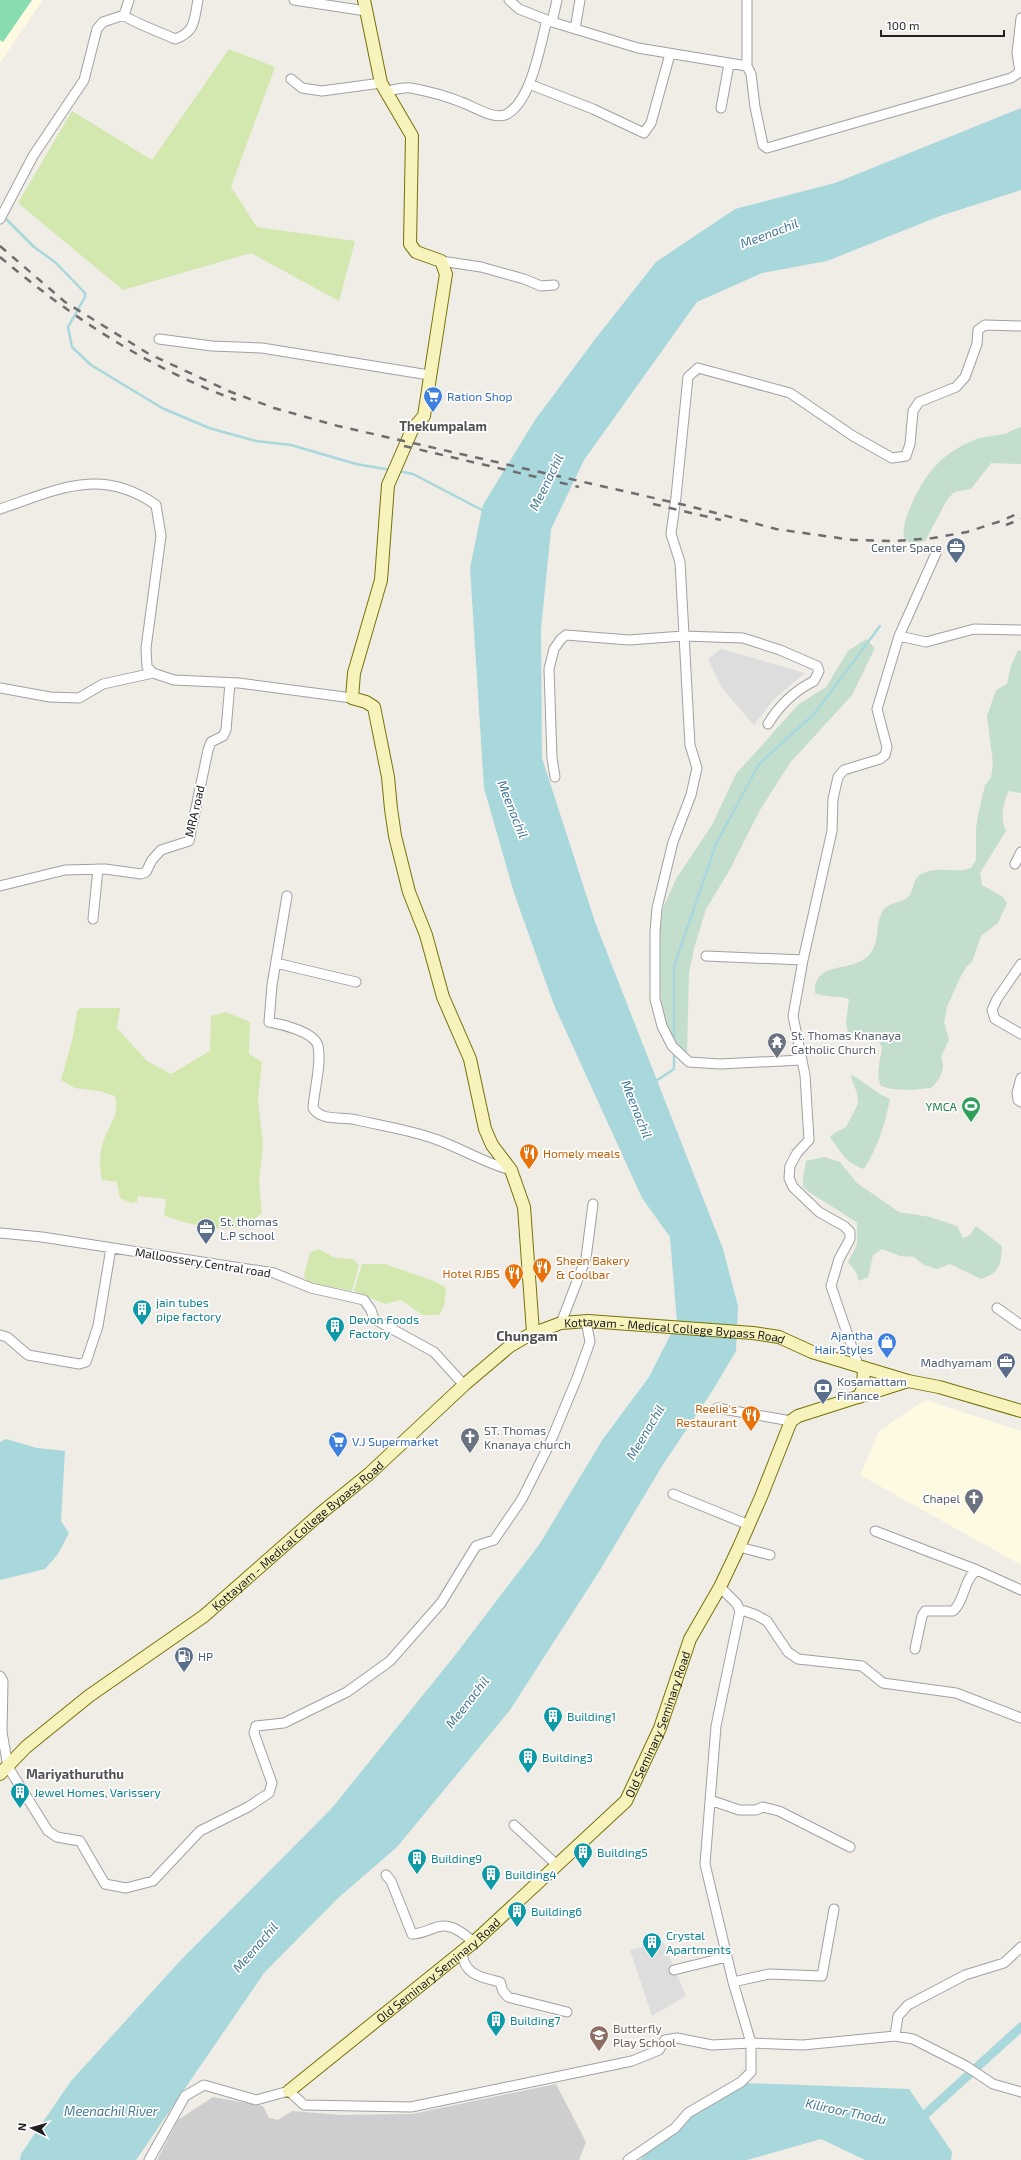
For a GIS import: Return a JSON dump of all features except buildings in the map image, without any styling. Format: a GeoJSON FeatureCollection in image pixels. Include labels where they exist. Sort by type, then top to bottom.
{"type":"FeatureCollection","features":[{"type":"Feature","properties":{"kind":"main road"},"geometry":{"type":"LineString","coordinates":[[365,5],[384,87],[412,136],[410,244],[416,252],[441,261],[446,274],[429,375],[424,416],[412,430],[393,471],[385,500],[381,580],[365,627],[354,673],[352,698],[374,707],[388,777],[395,836],[409,892],[426,935],[443,997],[470,1059],[485,1129],[492,1145],[511,1170],[524,1207],[533,1332]]}},
{"type":"Feature","properties":{"kind":"main road","name":"Kottayam - Medical College Bypass Road"},"geometry":{"type":"LineString","coordinates":[[4,1770],[26,1747],[89,1696],[204,1616],[369,1474],[464,1385],[510,1346],[533,1332],[561,1323],[587,1321],[753,1333],[779,1337],[812,1352],[908,1381],[939,1386],[1021,1410]]}},
{"type":"Feature","properties":{"kind":"main road"},"geometry":{"type":"LineString","coordinates":[[859,1397],[863,1388],[861,1366]]}},
{"type":"Feature","properties":{"kind":"main road"},"geometry":{"type":"LineString","coordinates":[[791,1421],[798,1416],[908,1381]]}},
{"type":"Feature","properties":{"kind":"main road","name":"Old Seminary Seminary Road"},"geometry":{"type":"LineString","coordinates":[[289,2091],[474,1942],[626,1801],[660,1728],[690,1639],[720,1587],[739,1547],[791,1421]]}},
{"type":"Feature","properties":{"kind":"street"},"geometry":{"type":"LineString","coordinates":[[124,15],[129,0]]}},
{"type":"Feature","properties":{"kind":"street"},"geometry":{"type":"LineString","coordinates":[[124,15],[128,19],[148,26],[175,39],[187,35],[193,25],[198,0]]}},
{"type":"Feature","properties":{"kind":"street"},"geometry":{"type":"LineString","coordinates":[[294,0],[365,5]]}},
{"type":"Feature","properties":{"kind":"street"},"geometry":{"type":"LineString","coordinates":[[509,0],[519,8],[549,21],[638,48],[747,66]]}},
{"type":"Feature","properties":{"kind":"street"},"geometry":{"type":"LineString","coordinates":[[291,79],[302,88],[322,91],[384,87],[409,88],[461,101],[495,115],[506,115],[516,108],[529,84],[557,0]]}},
{"type":"Feature","properties":{"kind":"street"},"geometry":{"type":"LineString","coordinates":[[575,29],[580,0]]}},
{"type":"Feature","properties":{"kind":"street"},"geometry":{"type":"LineString","coordinates":[[747,0],[747,66],[751,74],[755,107],[763,145],[767,148],[773,148],[1011,78],[1020,72],[1017,53],[1021,18]]}},
{"type":"Feature","properties":{"kind":"street"},"geometry":{"type":"LineString","coordinates":[[0,219],[33,156],[84,80],[97,30],[103,22],[124,15]]}},
{"type":"Feature","properties":{"kind":"street"},"geometry":{"type":"LineString","coordinates":[[529,84],[593,109],[644,133],[653,115],[670,54]]}},
{"type":"Feature","properties":{"kind":"street"},"geometry":{"type":"LineString","coordinates":[[721,108],[729,64]]}},
{"type":"Feature","properties":{"kind":"street"},"geometry":{"type":"LineString","coordinates":[[441,261],[481,267],[524,279],[541,286],[554,285]]}},
{"type":"Feature","properties":{"kind":"street"},"geometry":{"type":"LineString","coordinates":[[802,1060],[720,1064],[689,1062],[672,1046],[662,1026],[655,999],[655,932],[657,908],[673,842],[691,795],[697,768],[690,745],[680,562],[670,534],[676,497],[688,377],[698,368],[790,393],[853,436],[892,458],[906,456],[910,444],[913,411],[919,402],[956,387],[965,377],[977,344],[978,330],[985,325],[1021,326]]}},
{"type":"Feature","properties":{"kind":"street"},"geometry":{"type":"LineString","coordinates":[[159,339],[212,346],[262,348],[429,375]]}},
{"type":"Feature","properties":{"kind":"street"},"geometry":{"type":"LineString","coordinates":[[0,509],[69,486],[116,485],[139,493],[156,506],[161,536],[146,648],[147,667],[153,673],[174,680],[230,683],[352,698]]}},
{"type":"Feature","properties":{"kind":"street"},"geometry":{"type":"LineString","coordinates":[[861,1366],[831,1286],[839,1259],[850,1239],[850,1232],[844,1226],[819,1212],[793,1187],[790,1178],[790,1166],[797,1153],[808,1140],[805,1075],[793,1016],[803,960],[832,831],[833,799],[838,777],[844,770],[880,760],[885,755],[887,747],[877,709],[899,636],[937,551]]}},
{"type":"Feature","properties":{"kind":"street"},"geometry":{"type":"LineString","coordinates":[[899,636],[926,642],[974,629],[1021,630]]}},
{"type":"Feature","properties":{"kind":"street"},"geometry":{"type":"LineString","coordinates":[[555,777],[552,758],[549,669],[554,649],[566,635],[629,640],[683,636],[743,638],[780,650],[817,666],[819,671],[814,681],[799,689],[777,708],[768,724]]}},
{"type":"Feature","properties":{"kind":"street"},"geometry":{"type":"LineString","coordinates":[[0,688],[50,697],[79,698],[103,684],[153,673]]}},
{"type":"Feature","properties":{"kind":"street","name":"MRA road"},"geometry":{"type":"LineString","coordinates":[[0,886],[65,870],[98,870],[141,874],[146,872],[152,860],[161,850],[189,841],[208,750],[211,742],[223,736],[226,730],[230,683]]}},
{"type":"Feature","properties":{"kind":"street"},"geometry":{"type":"LineString","coordinates":[[1015,864],[1021,852]]}},
{"type":"Feature","properties":{"kind":"street"},"geometry":{"type":"LineString","coordinates":[[93,919],[98,870]]}},
{"type":"Feature","properties":{"kind":"street"},"geometry":{"type":"LineString","coordinates":[[287,896],[276,963],[269,1022],[298,1029],[316,1041],[318,1046],[318,1069],[313,1108],[317,1114],[323,1117],[349,1118],[436,1139],[491,1164],[511,1170]]}},
{"type":"Feature","properties":{"kind":"street"},"geometry":{"type":"LineString","coordinates":[[706,956],[803,960]]}},
{"type":"Feature","properties":{"kind":"street"},"geometry":{"type":"LineString","coordinates":[[276,963],[356,982]]}},
{"type":"Feature","properties":{"kind":"street"},"geometry":{"type":"LineString","coordinates":[[1021,964],[997,999],[992,1010],[995,1019],[1021,1034]]}},
{"type":"Feature","properties":{"kind":"street"},"geometry":{"type":"LineString","coordinates":[[1021,1078],[1017,1093],[1018,1100],[1021,1102]]}},
{"type":"Feature","properties":{"kind":"street"},"geometry":{"type":"LineString","coordinates":[[561,1323],[586,1258],[593,1204]]}},
{"type":"Feature","properties":{"kind":"street","name":"Malloossery Central road"},"geometry":{"type":"LineString","coordinates":[[0,1233],[110,1252],[274,1273],[311,1288],[364,1300],[371,1310],[374,1319],[434,1352],[464,1385]]}},
{"type":"Feature","properties":{"kind":"street"},"geometry":{"type":"LineString","coordinates":[[0,1335],[6,1337],[28,1355],[79,1364],[86,1362],[98,1326],[110,1252]]}},
{"type":"Feature","properties":{"kind":"street"},"geometry":{"type":"LineString","coordinates":[[997,1308],[1021,1325]]}},
{"type":"Feature","properties":{"kind":"street"},"geometry":{"type":"LineString","coordinates":[[0,1676],[3,1681],[2,1732],[4,1770],[51,1834],[57,1838],[80,1840],[106,1884],[126,1888],[154,1881],[200,1831],[248,1807],[269,1793],[272,1784],[254,1733],[256,1726],[284,1723],[346,1692],[390,1661],[441,1603],[476,1546],[494,1540],[522,1499],[550,1443],[590,1342],[587,1321]]}},
{"type":"Feature","properties":{"kind":"street"},"geometry":{"type":"LineString","coordinates":[[717,1408],[791,1421]]}},
{"type":"Feature","properties":{"kind":"street"},"geometry":{"type":"LineString","coordinates":[[673,1494],[749,1525]]}},
{"type":"Feature","properties":{"kind":"street"},"geometry":{"type":"LineString","coordinates":[[875,1531],[977,1570],[1021,1590]]}},
{"type":"Feature","properties":{"kind":"street"},"geometry":{"type":"LineString","coordinates":[[739,1547],[770,1556]]}},
{"type":"Feature","properties":{"kind":"street"},"geometry":{"type":"LineString","coordinates":[[915,1649],[922,1616],[925,1611],[953,1611],[957,1607],[971,1574],[977,1570]]}},
{"type":"Feature","properties":{"kind":"street"},"geometry":{"type":"LineString","coordinates":[[628,2160],[675,2128],[688,2113],[741,2082],[751,2072],[751,2043],[733,1982],[706,1864],[716,1726],[740,1612],[737,1604],[720,1587]]}},
{"type":"Feature","properties":{"kind":"street"},"geometry":{"type":"LineString","coordinates":[[740,1612],[751,1613],[767,1621],[788,1652],[798,1659],[862,1666],[883,1682],[956,1693],[1021,1718]]}},
{"type":"Feature","properties":{"kind":"street"},"geometry":{"type":"LineString","coordinates":[[710,1800],[739,1810],[756,1810],[763,1807],[778,1811],[850,1847]]}},
{"type":"Feature","properties":{"kind":"street"},"geometry":{"type":"LineString","coordinates":[[514,1826],[557,1865]]}},
{"type":"Feature","properties":{"kind":"street"},"geometry":{"type":"LineString","coordinates":[[386,1876],[391,1881],[412,1934],[424,1932],[436,1927],[447,1926],[454,1927],[474,1942]]}},
{"type":"Feature","properties":{"kind":"street"},"geometry":{"type":"LineString","coordinates":[[733,1982],[769,1974],[822,1976],[834,1909]]}},
{"type":"Feature","properties":{"kind":"street"},"geometry":{"type":"LineString","coordinates":[[896,2036],[898,2016],[908,2005],[965,1975],[1004,1963],[1021,1947]]}},
{"type":"Feature","properties":{"kind":"street"},"geometry":{"type":"LineString","coordinates":[[462,1952],[463,1963],[466,1968],[487,1979],[500,1982],[503,1991],[508,1997],[567,2012]]}},
{"type":"Feature","properties":{"kind":"street"},"geometry":{"type":"LineString","coordinates":[[674,1970],[727,1957]]}},
{"type":"Feature","properties":{"kind":"street"},"geometry":{"type":"LineString","coordinates":[[149,2160],[185,2096],[204,2086],[256,2100],[289,2091],[304,2105],[411,2107],[632,2061],[659,2050],[665,2040],[677,2038],[712,2046],[751,2043],[803,2045],[896,2036],[913,2039],[966,2066],[993,2084],[1021,2092]]}},
{"type":"Feature","properties":{"kind":"shaded area"},"geometry":{"type":"Polygon","coordinates":[[[0,0],[43,0],[0,63],[0,0]]]}},
{"type":"Feature","properties":{"kind":"shaded area"},"geometry":{"type":"Polygon","coordinates":[[[721,649],[805,673],[774,699],[754,725],[722,688],[708,659],[721,649]]]}},
{"type":"Feature","properties":{"kind":"shaded area"},"geometry":{"type":"Polygon","coordinates":[[[925,1400],[1021,1431],[1021,1565],[860,1475],[879,1431],[925,1400]]]}},
{"type":"Feature","properties":{"kind":"shaded area","name":"Crystal Apartments"},"geometry":{"type":"Polygon","coordinates":[[[663,1942],[686,1996],[652,2016],[630,1950],[663,1942]]]}},
{"type":"Feature","properties":{"kind":"shaded area"},"geometry":{"type":"Polygon","coordinates":[[[556,2084],[586,2142],[579,2160],[157,2160],[178,2120],[213,2097],[263,2106],[269,2118],[278,2120],[292,2111],[341,2115],[412,2114],[556,2084]]]}},
{"type":"Feature","properties":{"kind":"green space"},"geometry":{"type":"Polygon","coordinates":[[[0,0],[32,0],[3,42],[0,40],[0,0]]]}},
{"type":"Feature","properties":{"kind":"green space"},"geometry":{"type":"Polygon","coordinates":[[[229,49],[275,67],[231,187],[257,227],[355,241],[339,301],[251,253],[123,290],[18,203],[72,111],[152,160],[229,49]]]}},
{"type":"Feature","properties":{"kind":"green space"},"geometry":{"type":"Polygon","coordinates":[[[1021,427],[1021,464],[991,463],[971,489],[954,492],[947,500],[925,541],[910,543],[904,538],[907,515],[913,501],[925,480],[938,463],[965,444],[984,437],[1007,433],[1021,427]]]}},
{"type":"Feature","properties":{"kind":"green space"},"geometry":{"type":"Polygon","coordinates":[[[866,639],[875,648],[852,695],[790,763],[760,810],[729,871],[706,909],[694,949],[689,973],[687,1055],[673,1046],[662,1012],[657,947],[663,908],[676,879],[712,825],[736,774],[799,704],[826,687],[848,651],[866,639]]]}},
{"type":"Feature","properties":{"kind":"green space"},"geometry":{"type":"Polygon","coordinates":[[[1018,650],[1021,651],[1021,793],[1009,791],[1005,800],[1003,811],[1003,821],[1006,831],[980,873],[982,885],[1003,897],[1007,903],[998,923],[981,936],[972,962],[966,967],[947,1007],[944,1022],[949,1040],[941,1057],[943,1066],[937,1081],[931,1088],[909,1090],[892,1089],[881,1086],[878,1072],[882,1047],[879,1042],[848,1032],[846,1024],[849,999],[815,993],[816,982],[821,975],[827,971],[862,961],[869,955],[875,945],[882,912],[887,906],[908,897],[918,876],[927,871],[934,870],[965,870],[971,868],[976,860],[976,828],[978,815],[985,785],[991,778],[993,763],[987,716],[996,690],[1007,684],[1011,666],[1018,650]]]}},
{"type":"Feature","properties":{"kind":"green space"},"geometry":{"type":"Polygon","coordinates":[[[80,1008],[120,1008],[117,1028],[147,1061],[171,1074],[210,1051],[211,1016],[226,1012],[250,1022],[249,1054],[262,1062],[258,1100],[263,1146],[259,1181],[262,1213],[251,1222],[238,1227],[211,1228],[200,1226],[164,1215],[166,1199],[138,1196],[137,1202],[131,1203],[120,1198],[117,1182],[102,1180],[100,1169],[101,1153],[103,1142],[116,1113],[115,1096],[99,1091],[75,1088],[61,1080],[73,1037],[77,1011],[80,1008]]]}},
{"type":"Feature","properties":{"kind":"green space"},"geometry":{"type":"Polygon","coordinates":[[[851,1074],[890,1099],[880,1135],[864,1169],[848,1160],[830,1137],[846,1127],[858,1104],[857,1093],[851,1074]]]}},
{"type":"Feature","properties":{"kind":"green space"},"geometry":{"type":"Polygon","coordinates":[[[824,1157],[840,1162],[857,1183],[899,1212],[930,1217],[957,1226],[963,1238],[970,1235],[976,1226],[1002,1246],[1000,1263],[996,1271],[981,1279],[950,1264],[937,1269],[924,1265],[914,1257],[900,1256],[882,1249],[873,1255],[868,1277],[859,1281],[856,1272],[848,1262],[857,1245],[857,1223],[811,1193],[803,1186],[806,1161],[824,1157]]]}},
{"type":"Feature","properties":{"kind":"green space"},"geometry":{"type":"Polygon","coordinates":[[[319,1249],[335,1258],[353,1259],[359,1265],[352,1291],[308,1282],[304,1276],[310,1253],[319,1249]]]}},
{"type":"Feature","properties":{"kind":"green space"},"geometry":{"type":"Polygon","coordinates":[[[362,1264],[385,1264],[436,1282],[446,1288],[444,1306],[439,1315],[423,1315],[401,1300],[385,1304],[354,1291],[362,1264]]]}},
{"type":"Feature","properties":{"kind":"water","name":"Meenachil River"},"geometry":{"type":"Polygon","coordinates":[[[1021,108],[1021,190],[940,216],[827,261],[762,273],[697,302],[584,460],[551,529],[541,629],[542,758],[595,922],[723,1249],[738,1306],[736,1351],[713,1390],[662,1466],[600,1570],[510,1710],[397,1847],[337,1899],[264,1973],[136,2160],[20,2160],[21,2154],[71,2081],[180,1961],[332,1808],[456,1654],[539,1545],[603,1439],[649,1377],[677,1322],[670,1237],[642,1198],[554,1005],[514,893],[484,788],[470,568],[483,505],[535,420],[596,338],[656,262],[735,209],[835,183],[1021,108]]]}},
{"type":"Feature","properties":{"kind":"water"},"geometry":{"type":"Polygon","coordinates":[[[6,1439],[37,1448],[65,1451],[61,1521],[69,1533],[58,1554],[45,1569],[0,1580],[0,1442],[6,1439]]]}},
{"type":"Feature","properties":{"kind":"water","name":"Kiliroor Thodu"},"geometry":{"type":"Polygon","coordinates":[[[745,2083],[909,2089],[952,2152],[951,2160],[865,2160],[821,2139],[747,2160],[640,2160],[686,2111],[745,2083]]]}},
{"type":"Feature","properties":{"kind":"waterway"},"geometry":{"type":"LineString","coordinates":[[3,216],[34,247],[55,262],[85,293],[85,297],[68,327],[72,347],[91,365],[162,408],[209,428],[256,441],[291,445],[356,464],[391,470]]}},
{"type":"Feature","properties":{"kind":"waterway"},"geometry":{"type":"LineString","coordinates":[[398,471],[413,474],[484,511]]}},
{"type":"Feature","properties":{"kind":"waterway"},"geometry":{"type":"LineString","coordinates":[[674,1041],[674,967],[716,844],[759,764],[814,714],[880,626]]}},
{"type":"Feature","properties":{"kind":"waterway"},"geometry":{"type":"LineString","coordinates":[[656,1081],[674,1069],[674,1050]]}},
{"type":"Feature","properties":{"kind":"waterway"},"geometry":{"type":"LineString","coordinates":[[918,2121],[1021,2027]]}},
{"type":"Feature","properties":{"kind":"railway"},"geometry":{"type":"LineString","coordinates":[[0,246],[65,302],[149,354],[231,392],[274,408],[338,426],[689,506],[776,529],[853,540],[895,541],[933,538],[967,532],[1001,521],[1021,512]]}},
{"type":"Feature","properties":{"kind":"railway"},"geometry":{"type":"LineString","coordinates":[[0,257],[54,300],[141,357],[172,373],[236,400]]}},
{"type":"Feature","properties":{"kind":"railway"},"geometry":{"type":"LineString","coordinates":[[404,446],[579,487]]}},
{"type":"Feature","properties":{"kind":"railway"},"geometry":{"type":"LineString","coordinates":[[653,504],[721,520]]}},
{"type":"Feature","properties":{"kind":"railway"},"geometry":{"type":"LineString","coordinates":[[1006,525],[1021,519]]}},
{"type":"Feature","properties":{"kind":"place","name":"Ration Shop"},"geometry":{"type":"Point","coordinates":[433,413]}},
{"type":"Feature","properties":{"kind":"place","name":"Center Space"},"geometry":{"type":"Point","coordinates":[956,564]}},
{"type":"Feature","properties":{"kind":"place","name":"St. Thomas Knanaya Catholic Church"},"geometry":{"type":"Point","coordinates":[777,1059]}},
{"type":"Feature","properties":{"kind":"place","name":"YMCA"},"geometry":{"type":"Point","coordinates":[971,1123]}},
{"type":"Feature","properties":{"kind":"place","name":"Homely meals"},"geometry":{"type":"Point","coordinates":[529,1170]}},
{"type":"Feature","properties":{"kind":"place","name":"St. thomas L.P school"},"geometry":{"type":"Point","coordinates":[206,1245]}},
{"type":"Feature","properties":{"kind":"place","name":"Sheen Bakery & Coolbar"},"geometry":{"type":"Point","coordinates":[542,1284]}},
{"type":"Feature","properties":{"kind":"place","name":"Hotel RJBS"},"geometry":{"type":"Point","coordinates":[514,1290]}},
{"type":"Feature","properties":{"kind":"place","name":"jain tubes pipe factory"},"geometry":{"type":"Point","coordinates":[142,1326]}},
{"type":"Feature","properties":{"kind":"place","name":"Devon Foods Factory"},"geometry":{"type":"Point","coordinates":[335,1343]}},
{"type":"Feature","properties":{"kind":"place","name":"Ajantha Hair Styles"},"geometry":{"type":"Point","coordinates":[887,1359]}},
{"type":"Feature","properties":{"kind":"place","name":"Madhyamam"},"geometry":{"type":"Point","coordinates":[1006,1379]}},
{"type":"Feature","properties":{"kind":"place","name":"Kosamattam Finance"},"geometry":{"type":"Point","coordinates":[823,1405]}},
{"type":"Feature","properties":{"kind":"place","name":"Reelie's Restaurant"},"geometry":{"type":"Point","coordinates":[751,1432]}},
{"type":"Feature","properties":{"kind":"place","name":"ST. Thomas Knanaya church"},"geometry":{"type":"Point","coordinates":[470,1454]}},
{"type":"Feature","properties":{"kind":"place","name":"V.J Supermarket"},"geometry":{"type":"Point","coordinates":[338,1458]}},
{"type":"Feature","properties":{"kind":"place","name":"Chapel"},"geometry":{"type":"Point","coordinates":[974,1515]}},
{"type":"Feature","properties":{"kind":"place","name":"HP"},"geometry":{"type":"Point","coordinates":[184,1673]}},
{"type":"Feature","properties":{"kind":"place","name":"Building1"},"geometry":{"type":"Point","coordinates":[553,1733]}},
{"type":"Feature","properties":{"kind":"place","name":"Building3"},"geometry":{"type":"Point","coordinates":[528,1774]}},
{"type":"Feature","properties":{"kind":"place","name":"Jewel Homes, Varissery"},"geometry":{"type":"Point","coordinates":[20,1809]}},
{"type":"Feature","properties":{"kind":"place","name":"Building5"},"geometry":{"type":"Point","coordinates":[583,1869]}},
{"type":"Feature","properties":{"kind":"place","name":"Building9"},"geometry":{"type":"Point","coordinates":[417,1875]}},
{"type":"Feature","properties":{"kind":"place","name":"Building4"},"geometry":{"type":"Point","coordinates":[491,1891]}},
{"type":"Feature","properties":{"kind":"place","name":"Building6"},"geometry":{"type":"Point","coordinates":[517,1928]}},
{"type":"Feature","properties":{"kind":"place","name":"Crystal Apartments"},"geometry":{"type":"Point","coordinates":[652,1959]}},
{"type":"Feature","properties":{"kind":"place","name":"Building7"},"geometry":{"type":"Point","coordinates":[496,2037]}},
{"type":"Feature","properties":{"kind":"place","name":"Butterfly Play School"},"geometry":{"type":"Point","coordinates":[599,2052]}},
{"type":"Feature","properties":{"kind":"district","name":"Thekumpalam"},"geometry":{"type":"Point","coordinates":[443,426]}},
{"type":"Feature","properties":{"kind":"district","name":"Chungam"},"geometry":{"type":"Point","coordinates":[527,1335]}},
{"type":"Feature","properties":{"kind":"district","name":"Mariyathuruthu"},"geometry":{"type":"Point","coordinates":[75,1774]}},
{"type":"Feature","properties":{"kind":"water label","name":"Meenachil"},"geometry":{"type":"Point","coordinates":[769,233]}},
{"type":"Feature","properties":{"kind":"water label","name":"Meenachil"},"geometry":{"type":"Point","coordinates":[546,482]}},
{"type":"Feature","properties":{"kind":"water label","name":"Meenachil"},"geometry":{"type":"Point","coordinates":[513,809]}},
{"type":"Feature","properties":{"kind":"water label","name":"Meenachil"},"geometry":{"type":"Point","coordinates":[637,1109]}},
{"type":"Feature","properties":{"kind":"water label","name":"Meenachil"},"geometry":{"type":"Point","coordinates":[645,1432]}},
{"type":"Feature","properties":{"kind":"water label","name":"Meenachil"},"geometry":{"type":"Point","coordinates":[467,1702]}},
{"type":"Feature","properties":{"kind":"water label","name":"Meenachil"},"geometry":{"type":"Point","coordinates":[255,1947]}}]}
